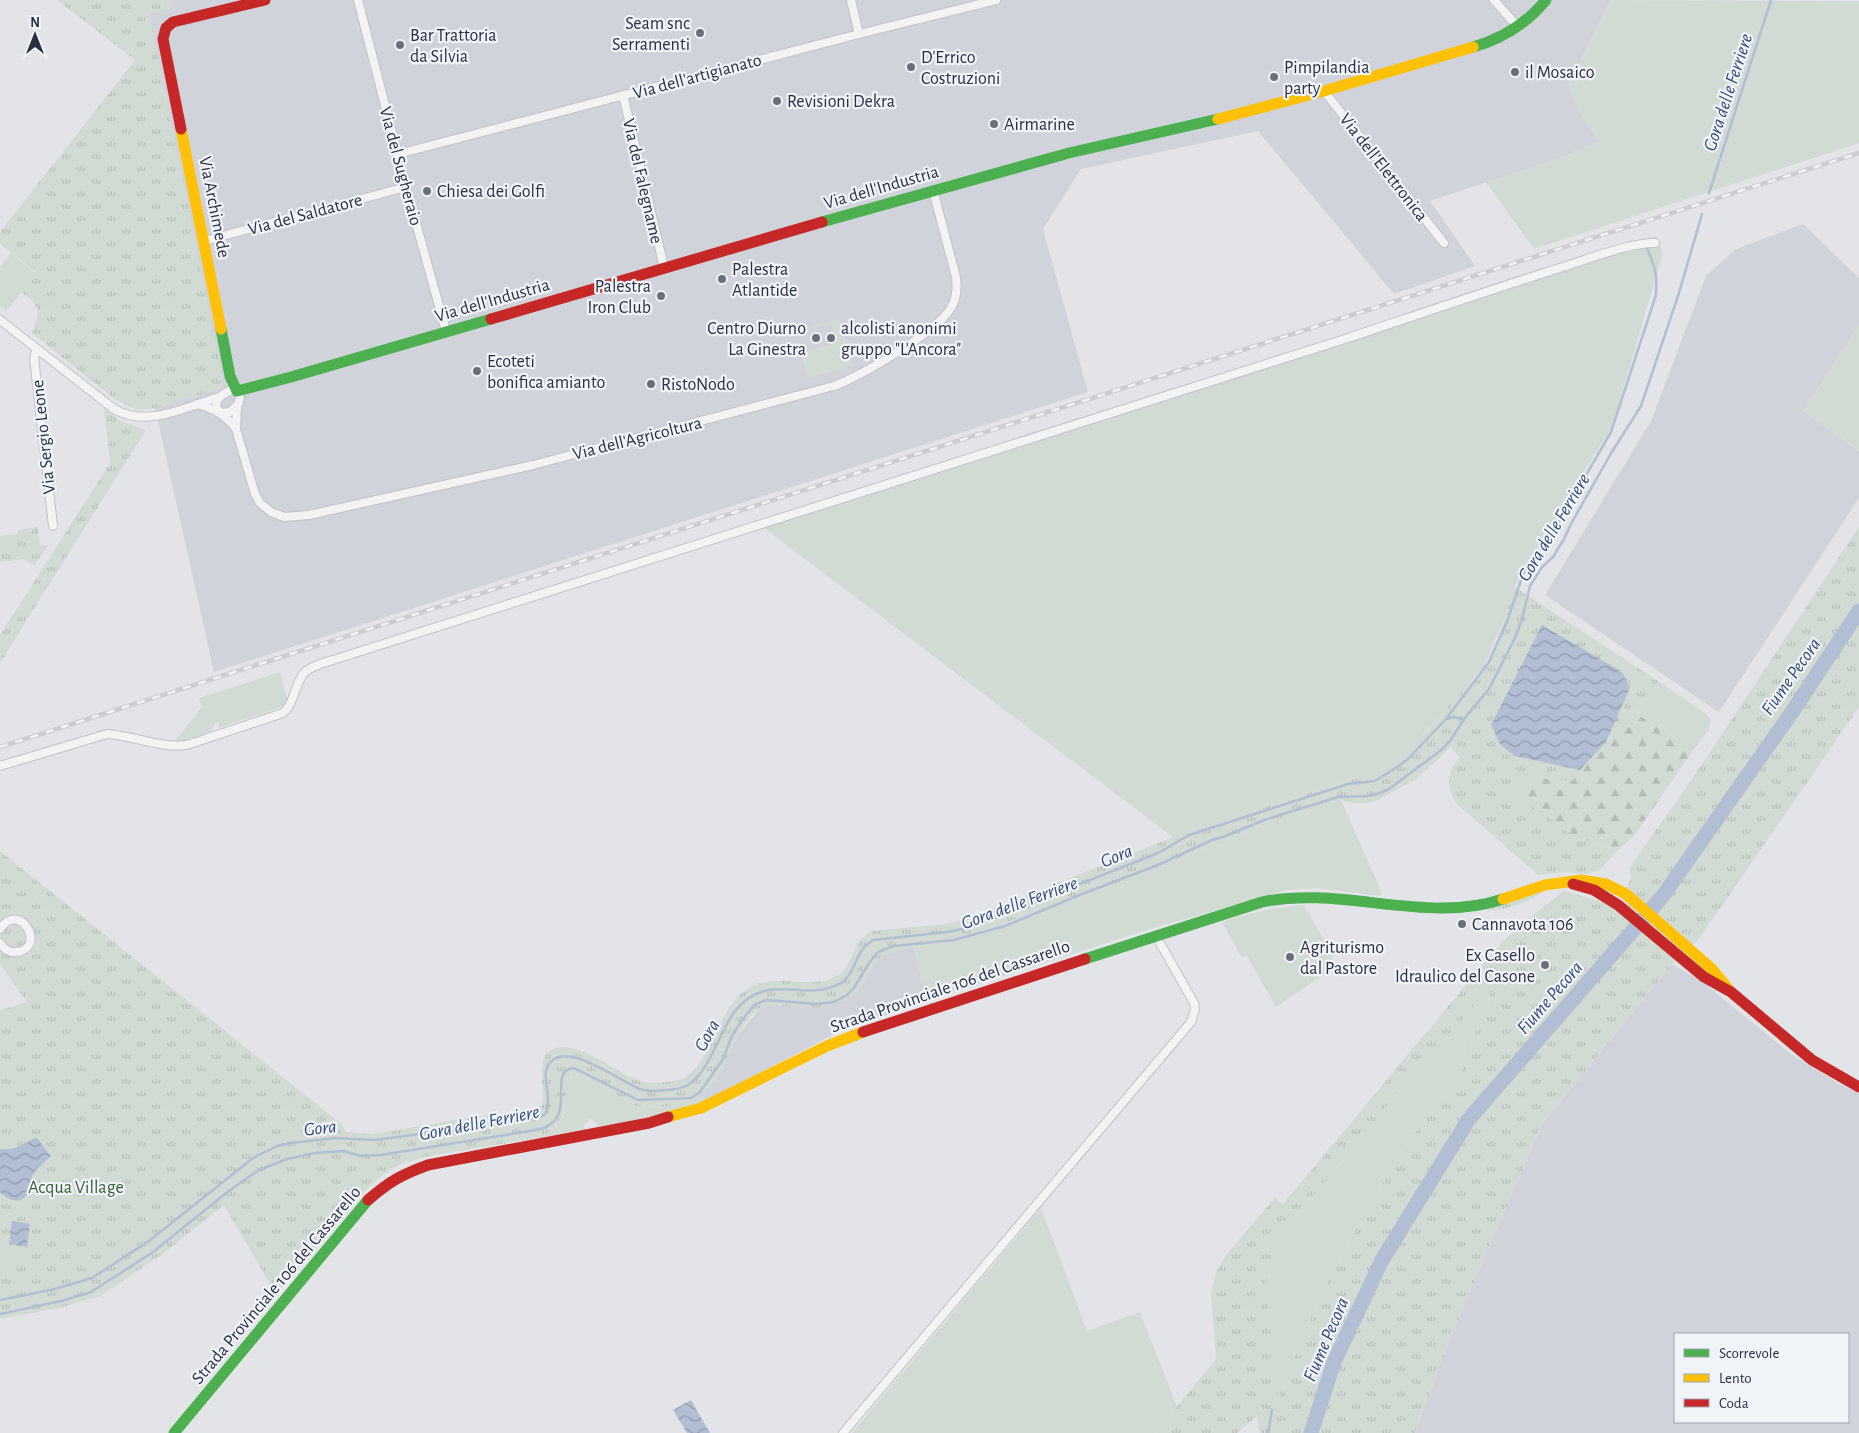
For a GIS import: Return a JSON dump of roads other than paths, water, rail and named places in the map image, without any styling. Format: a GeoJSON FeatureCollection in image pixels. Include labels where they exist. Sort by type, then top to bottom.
{"type":"FeatureCollection","features":[{"type":"Feature","properties":{"kind":"street","name":"Via Archimede"},"geometry":{"type":"LineString","coordinates":[[232,398],[230,376],[204,241],[164,45],[164,33],[168,25],[173,22],[265,0]]}},
{"type":"Feature","properties":{"kind":"street","name":"Via del Sugheraio"},"geometry":{"type":"LineString","coordinates":[[358,0],[406,187],[446,331]]}},
{"type":"Feature","properties":{"kind":"street"},"geometry":{"type":"LineString","coordinates":[[851,0],[860,34]]}},
{"type":"Feature","properties":{"kind":"street","name":"Via dell'artigianato"},"geometry":{"type":"LineString","coordinates":[[398,154],[996,0]]}},
{"type":"Feature","properties":{"kind":"street"},"geometry":{"type":"LineString","coordinates":[[1494,0],[1516,25]]}},
{"type":"Feature","properties":{"kind":"street","name":"Via dell'Industria"},"geometry":{"type":"LineString","coordinates":[[232,398],[255,388],[446,331],[933,190],[1049,158],[1230,116],[1324,91],[1486,43],[1506,33],[1534,13],[1546,0]]}},
{"type":"Feature","properties":{"kind":"street","name":"Via dell'Elettronica"},"geometry":{"type":"LineString","coordinates":[[1324,91],[1444,243]]}},
{"type":"Feature","properties":{"kind":"street","name":"Via del Falegname"},"geometry":{"type":"LineString","coordinates":[[623,95],[664,267]]}},
{"type":"Feature","properties":{"kind":"street","name":"Via del Saldatore"},"geometry":{"type":"LineString","coordinates":[[204,241],[406,187]]}},
{"type":"Feature","properties":{"kind":"street","name":"Via dell'Agricoltura"},"geometry":{"type":"LineString","coordinates":[[232,398],[236,429],[257,499],[271,512],[291,518],[533,465],[834,386],[880,364],[926,332],[954,304],[957,290],[956,277],[933,190]]}},
{"type":"Feature","properties":{"kind":"street"},"geometry":{"type":"LineString","coordinates":[[0,766],[107,734],[120,734],[184,746],[283,713],[291,703],[303,675],[314,667],[336,659],[1345,338],[1494,288],[1645,243],[1655,243]]}},
{"type":"Feature","properties":{"kind":"street"},"geometry":{"type":"LineString","coordinates":[[0,320],[114,410],[125,415],[147,418],[197,404],[232,398]]}},
{"type":"Feature","properties":{"kind":"street","name":"Via Sergio Leone"},"geometry":{"type":"LineString","coordinates":[[37,349],[34,358],[53,526]]}},
{"type":"Feature","properties":{"kind":"street"},"geometry":{"type":"LineString","coordinates":[[197,404],[221,413],[230,412],[232,398]]}},
{"type":"Feature","properties":{"kind":"street"},"geometry":{"type":"LineString","coordinates":[[221,413],[216,405],[232,398]]}},
{"type":"Feature","properties":{"kind":"street","name":"Via dell'Agricoltura"},"geometry":{"type":"LineString","coordinates":[[221,413],[236,429]]}},
{"type":"Feature","properties":{"kind":"street","name":"Strada Provinciale 106 del Cassarello"},"geometry":{"type":"LineString","coordinates":[[174,1433],[366,1202],[387,1183],[406,1173],[449,1160],[640,1125],[679,1116],[708,1105],[827,1046],[867,1029],[1276,899],[1305,898],[1456,909],[1495,902],[1533,888],[1564,882],[1592,881],[1606,884],[1626,894],[1712,969],[1731,992],[1812,1060],[1859,1087]]}},
{"type":"Feature","properties":{"kind":"street","name":"Strada Provinciale 106 del Cassarello"},"geometry":{"type":"LineString","coordinates":[[1564,882],[1594,890],[1618,905],[1704,977],[1731,992]]}},
{"type":"Feature","properties":{"kind":"street"},"geometry":{"type":"LineString","coordinates":[[0,929],[7,922],[16,920],[25,924],[31,936],[28,945],[22,951],[13,952],[4,949],[0,945]]}},
{"type":"Feature","properties":{"kind":"street"},"geometry":{"type":"LineString","coordinates":[[843,1433],[1191,1022],[1195,1009],[1194,1003],[1156,936]]}},
{"type":"Feature","properties":{"kind":"water"},"geometry":{"type":"Polygon","coordinates":[[[1542,625],[1622,672],[1630,688],[1606,742],[1580,770],[1514,756],[1500,744],[1491,725],[1542,625]]]}},
{"type":"Feature","properties":{"kind":"water"},"geometry":{"type":"Polygon","coordinates":[[[36,1137],[51,1156],[32,1176],[30,1190],[23,1199],[7,1198],[0,1192],[0,1149],[15,1148],[36,1137]]]}},
{"type":"Feature","properties":{"kind":"water"},"geometry":{"type":"Polygon","coordinates":[[[12,1221],[30,1224],[27,1247],[9,1244],[12,1221]]]}},
{"type":"Feature","properties":{"kind":"water"},"geometry":{"type":"Polygon","coordinates":[[[691,1400],[710,1433],[687,1433],[673,1410],[691,1400]]]}},
{"type":"Feature","properties":{"kind":"waterway","name":"Gora delle Ferriere"},"geometry":{"type":"LineString","coordinates":[[1709,193],[1771,0]]}},
{"type":"Feature","properties":{"kind":"waterway","name":"Gora delle Ferriere"},"geometry":{"type":"LineString","coordinates":[[0,1314],[61,1301],[91,1292],[153,1252],[230,1190],[259,1170],[287,1159],[315,1153],[344,1151],[361,1156],[381,1155],[544,1128],[555,1121],[559,1112],[562,1076],[566,1071],[574,1068],[638,1100],[691,1098],[700,1092],[723,1059],[732,1036],[754,1005],[766,1000],[817,1004],[834,1002],[847,995],[854,988],[878,952],[894,946],[954,940],[1005,926],[1264,820],[1338,797],[1368,796],[1389,789],[1440,751],[1450,741],[1464,719],[1489,689],[1515,638],[1530,586],[1542,567],[1553,557],[1610,455],[1641,406],[1679,293],[1702,214]]}},
{"type":"Feature","properties":{"kind":"waterway"},"geometry":{"type":"LineString","coordinates":[[1446,719],[1489,662],[1508,619],[1523,574],[1549,539],[1611,432],[1656,295],[1655,271],[1647,248]]}},
{"type":"Feature","properties":{"kind":"waterway","name":"Fiume Pecora"},"geometry":{"type":"LineString","coordinates":[[1311,1433],[1334,1362],[1382,1260],[1469,1119],[1662,897],[1792,712],[1859,611]]}},
{"type":"Feature","properties":{"kind":"waterway","name":"Gora"},"geometry":{"type":"LineString","coordinates":[[0,1300],[55,1289],[92,1278],[149,1241],[253,1158],[277,1146],[335,1138],[375,1140],[539,1118],[546,1113],[548,1106],[547,1068],[554,1059],[563,1056],[573,1057],[597,1066],[643,1090],[669,1090],[686,1086],[698,1076],[705,1066],[736,1010],[756,994],[780,989],[827,989],[844,981],[859,954],[873,940],[948,932],[974,926],[1158,853],[1189,835],[1348,784],[1375,781],[1408,759],[1446,719],[1454,717],[1464,719]]}},
{"type":"Feature","properties":{"kind":"waterway"},"geometry":{"type":"LineString","coordinates":[[1268,1433],[1272,1410]]}},
{"type":"Feature","properties":{"kind":"railway"},"geometry":{"type":"LineString","coordinates":[[0,747],[1859,153]]}},
{"type":"Feature","properties":{"kind":"place","name":"Seam snc Serramenti"},"geometry":{"type":"Point","coordinates":[700,33]}},
{"type":"Feature","properties":{"kind":"place","name":"Bar Trattoria da Silvia"},"geometry":{"type":"Point","coordinates":[400,45]}},
{"type":"Feature","properties":{"kind":"place","name":"D'Errico Costruzioni"},"geometry":{"type":"Point","coordinates":[911,67]}},
{"type":"Feature","properties":{"kind":"place","name":"il Mosaico"},"geometry":{"type":"Point","coordinates":[1515,72]}},
{"type":"Feature","properties":{"kind":"place","name":"Pimpilandia party"},"geometry":{"type":"Point","coordinates":[1274,77]}},
{"type":"Feature","properties":{"kind":"place","name":"Revisioni Dekra"},"geometry":{"type":"Point","coordinates":[777,101]}},
{"type":"Feature","properties":{"kind":"place","name":"Airmarine"},"geometry":{"type":"Point","coordinates":[994,124]}},
{"type":"Feature","properties":{"kind":"place","name":"Chiesa dei Golfi"},"geometry":{"type":"Point","coordinates":[427,191]}},
{"type":"Feature","properties":{"kind":"place","name":"Palestra Atlantide"},"geometry":{"type":"Point","coordinates":[722,279]}},
{"type":"Feature","properties":{"kind":"place","name":"Palestra Iron Club"},"geometry":{"type":"Point","coordinates":[661,296]}},
{"type":"Feature","properties":{"kind":"place","name":"Centro Diurno La Ginestra"},"geometry":{"type":"Point","coordinates":[816,338]}},
{"type":"Feature","properties":{"kind":"place","name":"alcolisti anonimi gruppo \"L'Ancora\""},"geometry":{"type":"Point","coordinates":[831,338]}},
{"type":"Feature","properties":{"kind":"place","name":"Ecoteti bonifica amianto"},"geometry":{"type":"Point","coordinates":[477,371]}},
{"type":"Feature","properties":{"kind":"place","name":"RistoNodo"},"geometry":{"type":"Point","coordinates":[651,384]}},
{"type":"Feature","properties":{"kind":"place","name":"Cannavota 106"},"geometry":{"type":"Point","coordinates":[1462,924]}},
{"type":"Feature","properties":{"kind":"place","name":"Agriturismo dal Pastore"},"geometry":{"type":"Point","coordinates":[1290,957]}},
{"type":"Feature","properties":{"kind":"place","name":"Ex Casello Idraulico del Casone"},"geometry":{"type":"Point","coordinates":[1545,965]}},
{"type":"Feature","properties":{"kind":"park label","name":"Acqua Village"},"geometry":{"type":"Point","coordinates":[76,1187]}}]}
